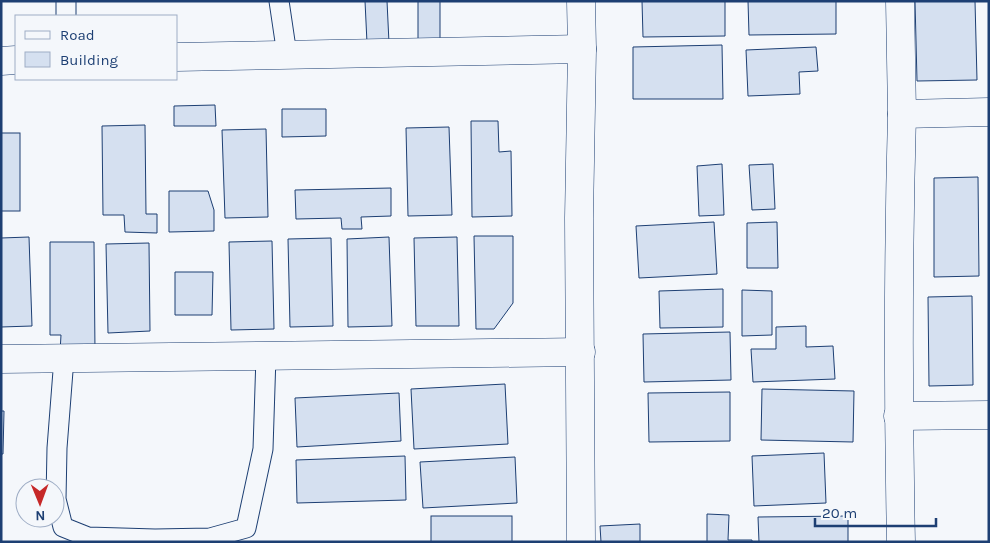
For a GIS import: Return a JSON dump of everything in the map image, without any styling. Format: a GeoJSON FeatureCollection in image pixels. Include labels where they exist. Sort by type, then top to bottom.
{"type":"FeatureCollection","features":[{"type":"Feature","properties":{"kind":"street"},"geometry":{"type":"LineString","coordinates":[[580,1],[582,49],[580,218],[581,542]]}},
{"type":"Feature","properties":{"kind":"street"},"geometry":{"type":"LineString","coordinates":[[900,1],[902,114],[898,263],[898,416],[901,542]]}},
{"type":"Feature","properties":{"kind":"street"},"geometry":{"type":"LineString","coordinates":[[178,57],[582,49]]}},
{"type":"Feature","properties":{"kind":"street"},"geometry":{"type":"LineString","coordinates":[[1,61],[15,60]]}},
{"type":"Feature","properties":{"kind":"street"},"geometry":{"type":"LineString","coordinates":[[902,114],[989,112]]}},
{"type":"Feature","properties":{"kind":"street"},"geometry":{"type":"LineString","coordinates":[[1,359],[581,352]]}},
{"type":"Feature","properties":{"kind":"street"},"geometry":{"type":"LineString","coordinates":[[898,416],[989,415]]}},
{"type":"Feature","properties":{"kind":"lane"},"geometry":{"type":"LineString","coordinates":[[66,1],[66,15]]}},
{"type":"Feature","properties":{"kind":"lane"},"geometry":{"type":"LineString","coordinates":[[279,1],[287,55]]}},
{"type":"Feature","properties":{"kind":"lane"},"geometry":{"type":"LineString","coordinates":[[64,358],[57,448],[56,499],[63,527],[88,536],[155,539],[210,538],[246,528],[263,448],[266,356]]}},
{"type":"Feature","properties":{"kind":"building"},"geometry":{"type":"Polygon","coordinates":[[[365,1],[387,1],[389,43],[367,43],[365,1]]]}},
{"type":"Feature","properties":{"kind":"building"},"geometry":{"type":"Polygon","coordinates":[[[418,1],[440,1],[440,43],[418,44],[418,1]]]}},
{"type":"Feature","properties":{"kind":"building"},"geometry":{"type":"Polygon","coordinates":[[[642,1],[725,1],[725,36],[643,37],[642,1]]]}},
{"type":"Feature","properties":{"kind":"building"},"geometry":{"type":"Polygon","coordinates":[[[748,1],[836,1],[836,34],[749,35],[748,1]]]}},
{"type":"Feature","properties":{"kind":"building"},"geometry":{"type":"Polygon","coordinates":[[[915,1],[975,1],[977,80],[917,81],[915,1]]]}},
{"type":"Feature","properties":{"kind":"building"},"geometry":{"type":"Polygon","coordinates":[[[722,45],[723,99],[633,99],[633,47],[722,45]]]}},
{"type":"Feature","properties":{"kind":"building"},"geometry":{"type":"Polygon","coordinates":[[[816,47],[818,71],[799,72],[800,94],[748,96],[746,50],[816,47]]]}},
{"type":"Feature","properties":{"kind":"building"},"geometry":{"type":"Polygon","coordinates":[[[215,105],[216,126],[174,126],[174,106],[215,105]]]}},
{"type":"Feature","properties":{"kind":"building"},"geometry":{"type":"Polygon","coordinates":[[[282,109],[326,109],[326,136],[282,137],[282,109]]]}},
{"type":"Feature","properties":{"kind":"building"},"geometry":{"type":"Polygon","coordinates":[[[471,121],[498,121],[499,152],[511,151],[512,216],[472,217],[471,121]]]}},
{"type":"Feature","properties":{"kind":"building"},"geometry":{"type":"Polygon","coordinates":[[[145,125],[146,214],[157,214],[157,233],[125,232],[124,215],[103,215],[102,126],[145,125]]]}},
{"type":"Feature","properties":{"kind":"building"},"geometry":{"type":"Polygon","coordinates":[[[449,127],[452,215],[408,216],[406,128],[449,127]]]}},
{"type":"Feature","properties":{"kind":"building"},"geometry":{"type":"Polygon","coordinates":[[[266,129],[268,217],[225,218],[222,130],[266,129]]]}},
{"type":"Feature","properties":{"kind":"building"},"geometry":{"type":"Polygon","coordinates":[[[1,133],[20,133],[20,211],[1,211],[1,133]]]}},
{"type":"Feature","properties":{"kind":"building"},"geometry":{"type":"Polygon","coordinates":[[[722,164],[724,215],[699,216],[697,166],[722,164]]]}},
{"type":"Feature","properties":{"kind":"building"},"geometry":{"type":"Polygon","coordinates":[[[773,164],[775,209],[752,210],[749,165],[773,164]]]}},
{"type":"Feature","properties":{"kind":"building"},"geometry":{"type":"Polygon","coordinates":[[[978,177],[979,276],[934,277],[934,178],[978,177]]]}},
{"type":"Feature","properties":{"kind":"building"},"geometry":{"type":"Polygon","coordinates":[[[391,188],[391,216],[361,217],[362,229],[342,229],[341,218],[296,219],[295,190],[391,188]]]}},
{"type":"Feature","properties":{"kind":"building"},"geometry":{"type":"Polygon","coordinates":[[[169,191],[208,191],[214,210],[214,231],[169,232],[169,191]]]}},
{"type":"Feature","properties":{"kind":"building"},"geometry":{"type":"Polygon","coordinates":[[[714,222],[717,274],[639,278],[636,226],[714,222]]]}},
{"type":"Feature","properties":{"kind":"building"},"geometry":{"type":"Polygon","coordinates":[[[777,222],[778,268],[747,268],[747,223],[777,222]]]}},
{"type":"Feature","properties":{"kind":"building"},"geometry":{"type":"Polygon","coordinates":[[[474,236],[513,236],[513,303],[494,329],[476,329],[474,236]]]}},
{"type":"Feature","properties":{"kind":"building"},"geometry":{"type":"Polygon","coordinates":[[[29,237],[32,326],[1,327],[1,238],[29,237]]]}},
{"type":"Feature","properties":{"kind":"building"},"geometry":{"type":"Polygon","coordinates":[[[389,237],[392,326],[348,327],[347,239],[389,237]]]}},
{"type":"Feature","properties":{"kind":"building"},"geometry":{"type":"Polygon","coordinates":[[[457,237],[459,326],[416,326],[414,238],[457,237]]]}},
{"type":"Feature","properties":{"kind":"building"},"geometry":{"type":"Polygon","coordinates":[[[331,238],[333,326],[290,327],[288,239],[331,238]]]}},
{"type":"Feature","properties":{"kind":"building"},"geometry":{"type":"Polygon","coordinates":[[[272,241],[274,329],[231,330],[229,242],[272,241]]]}},
{"type":"Feature","properties":{"kind":"building"},"geometry":{"type":"Polygon","coordinates":[[[50,242],[94,242],[95,352],[60,352],[61,335],[50,335],[50,242]]]}},
{"type":"Feature","properties":{"kind":"building"},"geometry":{"type":"Polygon","coordinates":[[[149,243],[150,331],[108,333],[106,244],[149,243]]]}},
{"type":"Feature","properties":{"kind":"building"},"geometry":{"type":"Polygon","coordinates":[[[175,272],[213,272],[212,315],[175,315],[175,272]]]}},
{"type":"Feature","properties":{"kind":"building"},"geometry":{"type":"Polygon","coordinates":[[[723,289],[723,327],[660,328],[659,291],[723,289]]]}},
{"type":"Feature","properties":{"kind":"building"},"geometry":{"type":"Polygon","coordinates":[[[742,290],[772,291],[772,335],[742,336],[742,290]]]}},
{"type":"Feature","properties":{"kind":"building"},"geometry":{"type":"Polygon","coordinates":[[[972,296],[973,385],[929,386],[928,297],[972,296]]]}},
{"type":"Feature","properties":{"kind":"building"},"geometry":{"type":"Polygon","coordinates":[[[806,326],[806,347],[833,346],[835,379],[753,382],[751,349],[776,349],[776,327],[806,326]]]}},
{"type":"Feature","properties":{"kind":"building"},"geometry":{"type":"Polygon","coordinates":[[[730,332],[731,380],[644,382],[643,334],[730,332]]]}},
{"type":"Feature","properties":{"kind":"building"},"geometry":{"type":"Polygon","coordinates":[[[505,384],[508,444],[414,449],[411,389],[505,384]]]}},
{"type":"Feature","properties":{"kind":"building"},"geometry":{"type":"Polygon","coordinates":[[[762,389],[854,391],[853,442],[761,440],[762,389]]]}},
{"type":"Feature","properties":{"kind":"building"},"geometry":{"type":"Polygon","coordinates":[[[730,392],[730,441],[649,442],[648,393],[730,392]]]}},
{"type":"Feature","properties":{"kind":"building"},"geometry":{"type":"Polygon","coordinates":[[[399,393],[401,441],[297,447],[295,398],[399,393]]]}},
{"type":"Feature","properties":{"kind":"building"},"geometry":{"type":"Polygon","coordinates":[[[1,411],[4,411],[3,454],[1,454],[1,411]]]}},
{"type":"Feature","properties":{"kind":"building"},"geometry":{"type":"Polygon","coordinates":[[[824,453],[826,503],[754,506],[752,456],[824,453]]]}},
{"type":"Feature","properties":{"kind":"building"},"geometry":{"type":"Polygon","coordinates":[[[405,456],[406,500],[297,503],[296,460],[405,456]]]}},
{"type":"Feature","properties":{"kind":"building"},"geometry":{"type":"Polygon","coordinates":[[[515,457],[517,503],[423,508],[420,462],[515,457]]]}},
{"type":"Feature","properties":{"kind":"building"},"geometry":{"type":"Polygon","coordinates":[[[707,514],[729,515],[728,540],[752,540],[752,542],[707,542],[707,514]]]}},
{"type":"Feature","properties":{"kind":"building"},"geometry":{"type":"Polygon","coordinates":[[[431,516],[512,516],[512,542],[431,542],[431,516]]]}},
{"type":"Feature","properties":{"kind":"building"},"geometry":{"type":"Polygon","coordinates":[[[848,516],[848,542],[759,542],[758,517],[848,516]]]}},
{"type":"Feature","properties":{"kind":"building"},"geometry":{"type":"Polygon","coordinates":[[[640,524],[640,542],[601,542],[600,526],[640,524]]]}}]}
